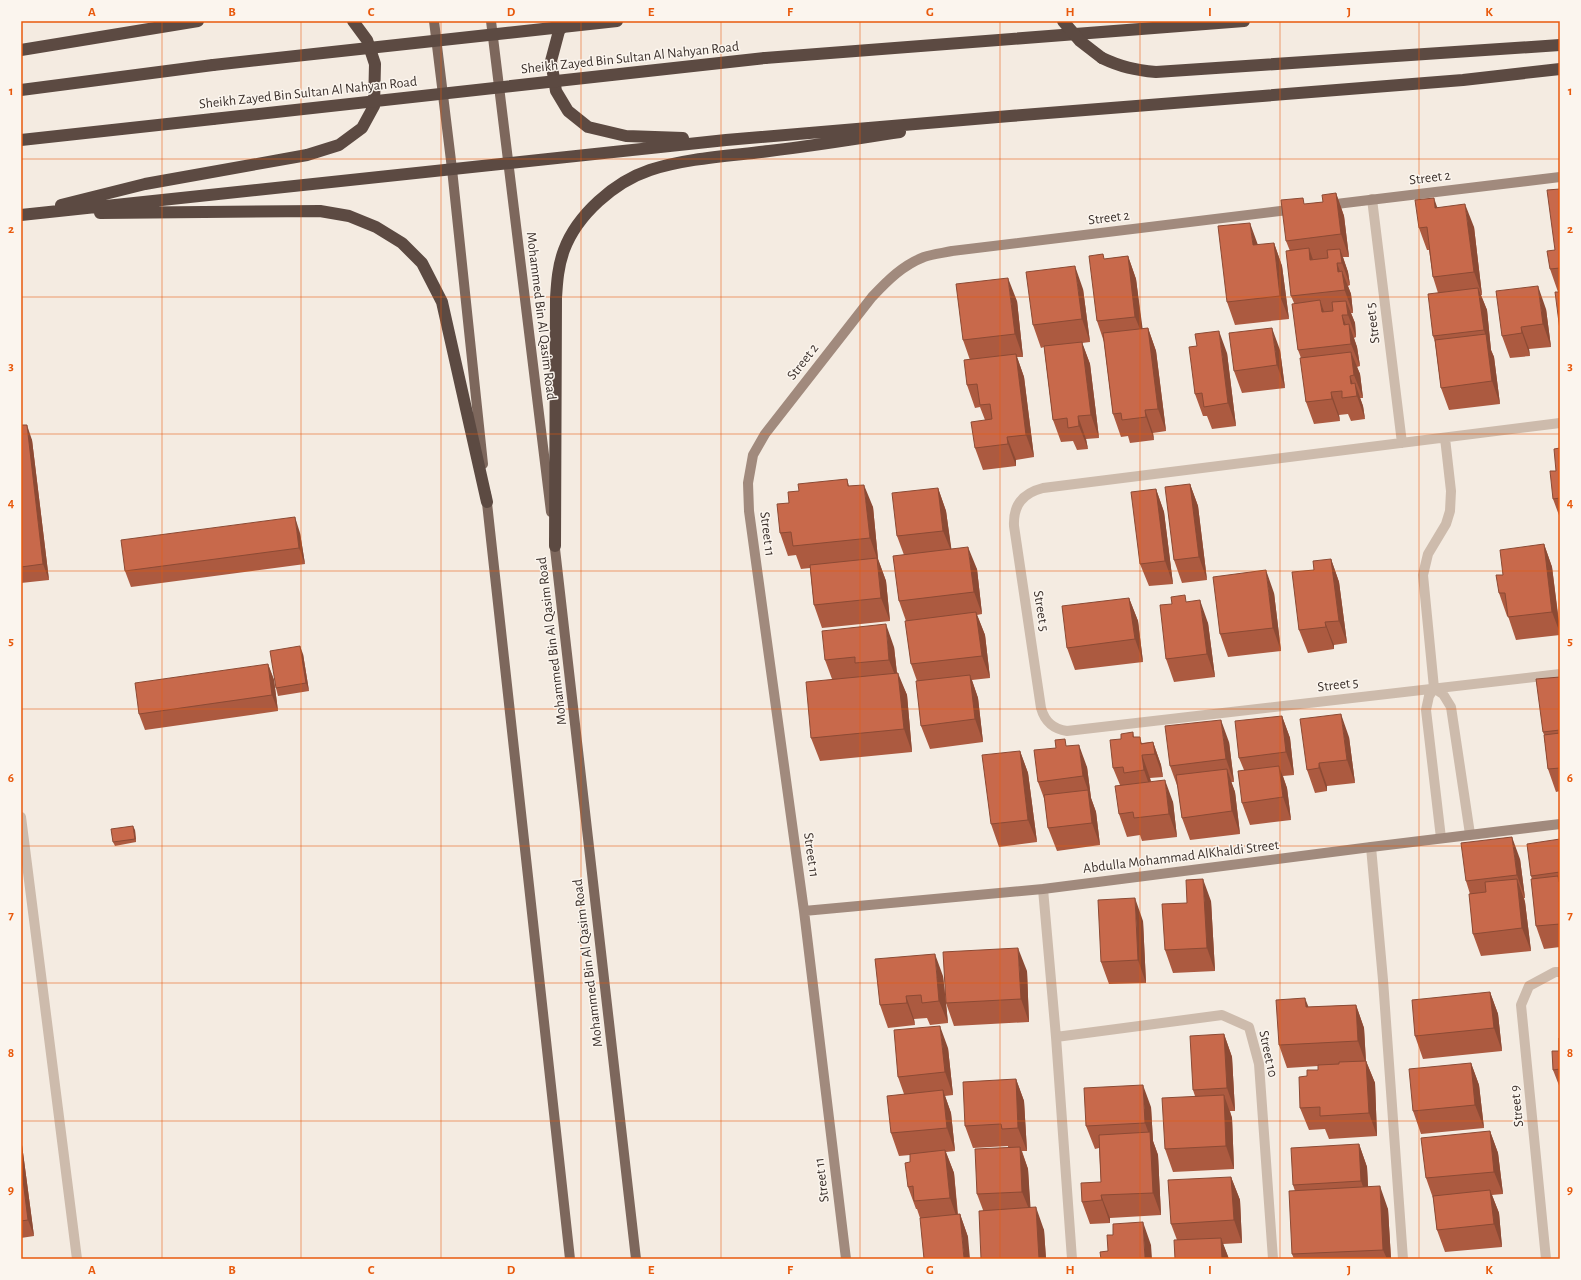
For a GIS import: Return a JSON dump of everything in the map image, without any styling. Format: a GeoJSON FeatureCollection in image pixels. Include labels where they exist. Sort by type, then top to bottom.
{"type":"FeatureCollection","features":[{"type":"Feature","properties":{"kind":"highway"},"geometry":{"type":"LineString","coordinates":[[21,50],[90,40],[198,21]]}},
{"type":"Feature","properties":{"kind":"highway"},"geometry":{"type":"LineString","coordinates":[[22,215],[146,184],[307,154],[338,145],[362,128],[374,106],[375,64],[367,40],[353,21]]}},
{"type":"Feature","properties":{"kind":"highway"},"geometry":{"type":"LineString","coordinates":[[567,21],[559,31],[551,61],[556,91],[568,111],[588,127],[626,136],[726,140]]}},
{"type":"Feature","properties":{"kind":"highway"},"geometry":{"type":"LineString","coordinates":[[21,90],[213,66],[617,21]]}},
{"type":"Feature","properties":{"kind":"highway"},"geometry":{"type":"LineString","coordinates":[[1063,21],[1080,41],[1102,58],[1119,66],[1136,70],[1156,72],[1560,45]]}},
{"type":"Feature","properties":{"kind":"highway","name":"Sheikh Zayed Bin Sultan Al Nahyan Road"},"geometry":{"type":"LineString","coordinates":[[21,140],[765,58],[1244,21]]}},
{"type":"Feature","properties":{"kind":"highway"},"geometry":{"type":"LineString","coordinates":[[22,215],[726,140],[1463,80],[1560,69]]}},
{"type":"Feature","properties":{"kind":"highway"},"geometry":{"type":"LineString","coordinates":[[555,546],[556,298],[558,270],[564,250],[575,228],[589,210],[606,194],[648,170],[680,162],[808,147],[1010,116]]}},
{"type":"Feature","properties":{"kind":"highway"},"geometry":{"type":"LineString","coordinates":[[22,215],[320,211],[349,216],[376,227],[402,243],[422,264],[442,302],[487,502]]}},
{"type":"Feature","properties":{"kind":"main road"},"geometry":{"type":"LineString","coordinates":[[434,21],[452,169],[570,1259]]}},
{"type":"Feature","properties":{"kind":"main road","name":"Mohammed Bin Al Qasim Road"},"geometry":{"type":"LineString","coordinates":[[491,21],[555,546],[636,1259]]}},
{"type":"Feature","properties":{"kind":"street","name":"Street 2"},"geometry":{"type":"LineString","coordinates":[[753,455],[765,434],[872,296],[904,267],[925,257],[952,251],[1560,176]]}},
{"type":"Feature","properties":{"kind":"street","name":"Street 5"},"geometry":{"type":"LineString","coordinates":[[1372,199],[1402,443]]}},
{"type":"Feature","properties":{"kind":"street","name":"Street 5"},"geometry":{"type":"LineString","coordinates":[[1560,423],[1043,488],[1027,494],[1021,500],[1015,512],[1014,526],[1041,708],[1047,722],[1060,730],[1067,731],[1560,674]]}},
{"type":"Feature","properties":{"kind":"street"},"geometry":{"type":"LineString","coordinates":[[1441,838],[1426,710],[1429,696],[1434,688],[1423,575],[1428,554],[1446,524],[1450,511],[1451,491],[1445,438]]}},
{"type":"Feature","properties":{"kind":"street","name":"Street 11"},"geometry":{"type":"LineString","coordinates":[[753,455],[748,483],[749,511],[804,911],[846,1259]]}},
{"type":"Feature","properties":{"kind":"street"},"geometry":{"type":"LineString","coordinates":[[1434,688],[1443,694],[1451,707],[1470,834]]}},
{"type":"Feature","properties":{"kind":"street"},"geometry":{"type":"LineString","coordinates":[[21,817],[77,1259]]}},
{"type":"Feature","properties":{"kind":"street","name":"Abdulla Mohammad AlKhaldi Street"},"geometry":{"type":"LineString","coordinates":[[804,911],[1043,889],[1470,834],[1560,824]]}},
{"type":"Feature","properties":{"kind":"street"},"geometry":{"type":"LineString","coordinates":[[1371,847],[1383,980],[1404,1259]]}},
{"type":"Feature","properties":{"kind":"street"},"geometry":{"type":"LineString","coordinates":[[1043,889],[1056,1037],[1072,1259]]}},
{"type":"Feature","properties":{"kind":"street","name":"Street 9"},"geometry":{"type":"LineString","coordinates":[[1546,1259],[1521,1006],[1529,986],[1555,972],[1560,972]]}},
{"type":"Feature","properties":{"kind":"street","name":"Street 10"},"geometry":{"type":"LineString","coordinates":[[1056,1037],[1222,1015],[1249,1027],[1259,1064],[1273,1259]]}},
{"type":"Feature","properties":{"kind":"building"},"geometry":{"type":"Polygon","coordinates":[[[1560,189],[1560,268],[1550,269],[1547,251],[1555,250],[1547,190],[1560,189]]]}},
{"type":"Feature","properties":{"kind":"building"},"geometry":{"type":"Polygon","coordinates":[[[1336,193],[1341,234],[1286,241],[1281,200],[1303,198],[1304,204],[1323,202],[1322,195],[1336,193]]]}},
{"type":"Feature","properties":{"kind":"building"},"geometry":{"type":"Polygon","coordinates":[[[1434,198],[1435,208],[1465,204],[1474,272],[1433,277],[1427,227],[1419,228],[1415,200],[1434,198]]]}},
{"type":"Feature","properties":{"kind":"building"},"geometry":{"type":"Polygon","coordinates":[[[1250,223],[1253,245],[1274,243],[1280,296],[1227,302],[1218,226],[1250,223]]]}},
{"type":"Feature","properties":{"kind":"building"},"geometry":{"type":"Polygon","coordinates":[[[1309,248],[1310,260],[1328,258],[1327,250],[1340,249],[1342,263],[1337,263],[1338,272],[1342,271],[1345,290],[1291,296],[1286,251],[1309,248]]]}},
{"type":"Feature","properties":{"kind":"building"},"geometry":{"type":"Polygon","coordinates":[[[1103,254],[1104,259],[1128,256],[1135,317],[1097,321],[1089,256],[1103,254]]]}},
{"type":"Feature","properties":{"kind":"building"},"geometry":{"type":"Polygon","coordinates":[[[1075,266],[1082,319],[1033,325],[1026,272],[1075,266]]]}},
{"type":"Feature","properties":{"kind":"building"},"geometry":{"type":"Polygon","coordinates":[[[1008,278],[1015,334],[963,340],[956,284],[1008,278]]]}},
{"type":"Feature","properties":{"kind":"building"},"geometry":{"type":"Polygon","coordinates":[[[1538,286],[1543,324],[1521,327],[1522,333],[1502,336],[1496,291],[1538,286]]]}},
{"type":"Feature","properties":{"kind":"building"},"geometry":{"type":"Polygon","coordinates":[[[1478,288],[1484,330],[1433,336],[1428,294],[1478,288]]]}},
{"type":"Feature","properties":{"kind":"building"},"geometry":{"type":"Polygon","coordinates":[[[1555,292],[1560,292],[1560,330],[1555,292]]]}},
{"type":"Feature","properties":{"kind":"building"},"geometry":{"type":"Polygon","coordinates":[[[1320,300],[1322,312],[1333,311],[1332,302],[1346,301],[1348,315],[1342,315],[1344,325],[1349,324],[1351,344],[1298,350],[1292,304],[1320,300]]]}},
{"type":"Feature","properties":{"kind":"building"},"geometry":{"type":"Polygon","coordinates":[[[1148,328],[1158,409],[1145,410],[1146,417],[1122,420],[1121,413],[1113,414],[1103,333],[1148,328]]]}},
{"type":"Feature","properties":{"kind":"building"},"geometry":{"type":"Polygon","coordinates":[[[1272,328],[1277,365],[1234,371],[1229,333],[1272,328]]]}},
{"type":"Feature","properties":{"kind":"building"},"geometry":{"type":"Polygon","coordinates":[[[1219,331],[1228,403],[1204,407],[1202,393],[1195,394],[1189,347],[1197,346],[1195,334],[1219,331]]]}},
{"type":"Feature","properties":{"kind":"building"},"geometry":{"type":"Polygon","coordinates":[[[1486,334],[1492,381],[1441,388],[1435,340],[1486,334]]]}},
{"type":"Feature","properties":{"kind":"building"},"geometry":{"type":"Polygon","coordinates":[[[1082,342],[1091,415],[1078,416],[1079,426],[1068,428],[1067,418],[1053,420],[1044,346],[1082,342]]]}},
{"type":"Feature","properties":{"kind":"building"},"geometry":{"type":"Polygon","coordinates":[[[1351,352],[1354,375],[1350,376],[1351,384],[1355,383],[1357,396],[1342,398],[1342,391],[1331,392],[1332,399],[1306,402],[1300,358],[1351,352]]]}},
{"type":"Feature","properties":{"kind":"building"},"geometry":{"type":"Polygon","coordinates":[[[1016,354],[1026,435],[1007,437],[1008,444],[975,448],[971,422],[992,419],[990,404],[980,405],[977,384],[967,385],[964,360],[1016,354]]]}},
{"type":"Feature","properties":{"kind":"building"},"geometry":{"type":"Polygon","coordinates":[[[21,425],[27,425],[43,564],[21,567],[21,425]]]}},
{"type":"Feature","properties":{"kind":"building"},"geometry":{"type":"Polygon","coordinates":[[[1560,448],[1560,498],[1553,499],[1550,471],[1556,471],[1554,449],[1560,448]]]}},
{"type":"Feature","properties":{"kind":"building"},"geometry":{"type":"Polygon","coordinates":[[[847,479],[848,486],[864,485],[870,538],[793,546],[791,532],[780,533],[777,504],[789,503],[788,492],[799,491],[798,484],[847,479]]]}},
{"type":"Feature","properties":{"kind":"building"},"geometry":{"type":"Polygon","coordinates":[[[1190,484],[1199,557],[1174,560],[1165,487],[1190,484]]]}},
{"type":"Feature","properties":{"kind":"building"},"geometry":{"type":"Polygon","coordinates":[[[938,488],[943,531],[897,536],[892,493],[938,488]]]}},
{"type":"Feature","properties":{"kind":"building"},"geometry":{"type":"Polygon","coordinates":[[[1156,489],[1165,561],[1140,564],[1131,492],[1156,489]]]}},
{"type":"Feature","properties":{"kind":"building"},"geometry":{"type":"Polygon","coordinates":[[[295,517],[299,548],[125,571],[121,540],[295,517]]]}},
{"type":"Feature","properties":{"kind":"building"},"geometry":{"type":"Polygon","coordinates":[[[1544,544],[1552,612],[1508,617],[1505,593],[1499,593],[1496,575],[1503,575],[1500,550],[1544,544]]]}},
{"type":"Feature","properties":{"kind":"building"},"geometry":{"type":"Polygon","coordinates":[[[968,547],[974,592],[899,601],[893,556],[968,547]]]}},
{"type":"Feature","properties":{"kind":"building"},"geometry":{"type":"Polygon","coordinates":[[[877,558],[881,598],[814,605],[810,565],[877,558]]]}},
{"type":"Feature","properties":{"kind":"building"},"geometry":{"type":"Polygon","coordinates":[[[1331,559],[1339,621],[1325,622],[1326,627],[1299,630],[1292,572],[1314,570],[1313,561],[1331,559]]]}},
{"type":"Feature","properties":{"kind":"building"},"geometry":{"type":"Polygon","coordinates":[[[1266,570],[1273,628],[1220,634],[1213,577],[1266,570]]]}},
{"type":"Feature","properties":{"kind":"building"},"geometry":{"type":"Polygon","coordinates":[[[1185,595],[1186,602],[1200,600],[1207,654],[1166,659],[1160,605],[1172,604],[1171,597],[1185,595]]]}},
{"type":"Feature","properties":{"kind":"building"},"geometry":{"type":"Polygon","coordinates":[[[1129,598],[1135,639],[1067,648],[1062,606],[1129,598]]]}},
{"type":"Feature","properties":{"kind":"building"},"geometry":{"type":"Polygon","coordinates":[[[976,612],[982,656],[911,664],[905,621],[976,612]]]}},
{"type":"Feature","properties":{"kind":"building"},"geometry":{"type":"Polygon","coordinates":[[[886,624],[889,660],[855,663],[855,657],[825,660],[822,631],[886,624]]]}},
{"type":"Feature","properties":{"kind":"building"},"geometry":{"type":"Polygon","coordinates":[[[300,646],[306,683],[276,688],[270,651],[300,646]]]}},
{"type":"Feature","properties":{"kind":"building"},"geometry":{"type":"Polygon","coordinates":[[[268,664],[272,695],[139,714],[135,683],[268,664]]]}},
{"type":"Feature","properties":{"kind":"building"},"geometry":{"type":"Polygon","coordinates":[[[898,673],[904,729],[811,738],[806,682],[898,673]]]}},
{"type":"Feature","properties":{"kind":"building"},"geometry":{"type":"Polygon","coordinates":[[[970,675],[975,719],[921,726],[916,681],[970,675]]]}},
{"type":"Feature","properties":{"kind":"building"},"geometry":{"type":"Polygon","coordinates":[[[1560,677],[1560,730],[1543,732],[1536,679],[1560,677]]]}},
{"type":"Feature","properties":{"kind":"building"},"geometry":{"type":"Polygon","coordinates":[[[1341,714],[1347,760],[1319,763],[1319,768],[1307,770],[1300,719],[1341,714]]]}},
{"type":"Feature","properties":{"kind":"building"},"geometry":{"type":"Polygon","coordinates":[[[1282,716],[1286,752],[1239,758],[1235,721],[1282,716]]]}},
{"type":"Feature","properties":{"kind":"building"},"geometry":{"type":"Polygon","coordinates":[[[1221,720],[1226,759],[1170,766],[1165,726],[1221,720]]]}},
{"type":"Feature","properties":{"kind":"building"},"geometry":{"type":"Polygon","coordinates":[[[1133,732],[1133,737],[1140,737],[1141,744],[1153,742],[1155,754],[1142,755],[1144,770],[1124,773],[1123,767],[1113,768],[1110,740],[1121,739],[1121,734],[1133,732]]]}},
{"type":"Feature","properties":{"kind":"building"},"geometry":{"type":"Polygon","coordinates":[[[1560,733],[1560,768],[1548,769],[1544,735],[1560,733]]]}},
{"type":"Feature","properties":{"kind":"building"},"geometry":{"type":"Polygon","coordinates":[[[1065,739],[1066,746],[1079,745],[1083,776],[1038,782],[1034,750],[1056,748],[1055,740],[1065,739]]]}},
{"type":"Feature","properties":{"kind":"building"},"geometry":{"type":"Polygon","coordinates":[[[1020,751],[1028,820],[991,824],[982,755],[1020,751]]]}},
{"type":"Feature","properties":{"kind":"building"},"geometry":{"type":"Polygon","coordinates":[[[1279,766],[1283,797],[1242,803],[1238,771],[1279,766]]]}},
{"type":"Feature","properties":{"kind":"building"},"geometry":{"type":"Polygon","coordinates":[[[1227,769],[1232,811],[1182,818],[1176,775],[1227,769]]]}},
{"type":"Feature","properties":{"kind":"building"},"geometry":{"type":"Polygon","coordinates":[[[1165,780],[1169,814],[1134,818],[1133,812],[1119,814],[1115,786],[1165,780]]]}},
{"type":"Feature","properties":{"kind":"building"},"geometry":{"type":"Polygon","coordinates":[[[1088,790],[1092,823],[1048,828],[1044,795],[1088,790]]]}},
{"type":"Feature","properties":{"kind":"building"},"geometry":{"type":"Polygon","coordinates":[[[133,826],[135,839],[113,842],[111,829],[133,826]]]}},
{"type":"Feature","properties":{"kind":"building"},"geometry":{"type":"Polygon","coordinates":[[[1512,837],[1517,875],[1466,881],[1461,843],[1512,837]]]}},
{"type":"Feature","properties":{"kind":"building"},"geometry":{"type":"Polygon","coordinates":[[[1560,839],[1560,872],[1531,876],[1527,844],[1560,839]]]}},
{"type":"Feature","properties":{"kind":"building"},"geometry":{"type":"Polygon","coordinates":[[[1558,876],[1560,882],[1560,924],[1536,926],[1531,879],[1558,876]]]}},
{"type":"Feature","properties":{"kind":"building"},"geometry":{"type":"Polygon","coordinates":[[[1203,879],[1207,948],[1165,950],[1162,904],[1187,903],[1186,880],[1203,879]]]}},
{"type":"Feature","properties":{"kind":"building"},"geometry":{"type":"Polygon","coordinates":[[[1517,879],[1522,928],[1473,934],[1469,894],[1486,892],[1485,882],[1517,879]]]}},
{"type":"Feature","properties":{"kind":"building"},"geometry":{"type":"Polygon","coordinates":[[[1135,898],[1138,960],[1101,962],[1098,900],[1135,898]]]}},
{"type":"Feature","properties":{"kind":"building"},"geometry":{"type":"Polygon","coordinates":[[[1018,948],[1021,999],[946,1003],[943,952],[1018,948]]]}},
{"type":"Feature","properties":{"kind":"building"},"geometry":{"type":"Polygon","coordinates":[[[935,954],[939,1001],[922,1003],[921,995],[906,996],[907,1003],[880,1005],[875,959],[935,954]]]}},
{"type":"Feature","properties":{"kind":"building"},"geometry":{"type":"Polygon","coordinates":[[[1490,992],[1494,1028],[1415,1036],[1412,1000],[1490,992]]]}},
{"type":"Feature","properties":{"kind":"building"},"geometry":{"type":"Polygon","coordinates":[[[1305,998],[1306,1007],[1356,1005],[1358,1041],[1279,1045],[1276,1000],[1305,998]]]}},
{"type":"Feature","properties":{"kind":"building"},"geometry":{"type":"Polygon","coordinates":[[[940,1026],[945,1072],[898,1077],[894,1030],[940,1026]]]}},
{"type":"Feature","properties":{"kind":"building"},"geometry":{"type":"Polygon","coordinates":[[[1224,1034],[1227,1088],[1193,1090],[1190,1036],[1224,1034]]]}},
{"type":"Feature","properties":{"kind":"building"},"geometry":{"type":"Polygon","coordinates":[[[1559,1038],[1560,1069],[1553,1070],[1552,1051],[1559,1051],[1559,1038]]]}},
{"type":"Feature","properties":{"kind":"building"},"geometry":{"type":"Polygon","coordinates":[[[1366,1061],[1369,1113],[1320,1116],[1320,1107],[1300,1108],[1299,1077],[1307,1076],[1307,1070],[1318,1070],[1318,1065],[1339,1064],[1339,1062],[1366,1061]]]}},
{"type":"Feature","properties":{"kind":"building"},"geometry":{"type":"Polygon","coordinates":[[[1471,1063],[1475,1105],[1413,1111],[1409,1069],[1471,1063]]]}},
{"type":"Feature","properties":{"kind":"building"},"geometry":{"type":"Polygon","coordinates":[[[1016,1079],[1018,1128],[1002,1129],[1001,1124],[965,1126],[963,1082],[1016,1079]]]}},
{"type":"Feature","properties":{"kind":"building"},"geometry":{"type":"Polygon","coordinates":[[[1143,1085],[1145,1123],[1086,1126],[1084,1088],[1143,1085]]]}},
{"type":"Feature","properties":{"kind":"building"},"geometry":{"type":"Polygon","coordinates":[[[943,1090],[947,1128],[891,1133],[887,1096],[943,1090]]]}},
{"type":"Feature","properties":{"kind":"building"},"geometry":{"type":"Polygon","coordinates":[[[1224,1095],[1226,1146],[1165,1149],[1162,1098],[1224,1095]]]}},
{"type":"Feature","properties":{"kind":"building"},"geometry":{"type":"Polygon","coordinates":[[[1490,1131],[1494,1172],[1426,1178],[1421,1138],[1490,1131]]]}},
{"type":"Feature","properties":{"kind":"building"},"geometry":{"type":"Polygon","coordinates":[[[1150,1132],[1153,1193],[1101,1195],[1102,1200],[1082,1202],[1081,1183],[1101,1182],[1099,1135],[1150,1132]]]}},
{"type":"Feature","properties":{"kind":"building"},"geometry":{"type":"Polygon","coordinates":[[[1359,1144],[1361,1181],[1293,1185],[1291,1148],[1359,1144]]]}},
{"type":"Feature","properties":{"kind":"building"},"geometry":{"type":"Polygon","coordinates":[[[1020,1147],[1022,1192],[977,1194],[975,1149],[1020,1147]]]}},
{"type":"Feature","properties":{"kind":"building"},"geometry":{"type":"Polygon","coordinates":[[[945,1150],[950,1198],[914,1201],[913,1186],[908,1187],[905,1163],[910,1162],[910,1154],[945,1150]]]}},
{"type":"Feature","properties":{"kind":"building"},"geometry":{"type":"Polygon","coordinates":[[[21,1164],[28,1220],[21,1221],[21,1164]]]}},
{"type":"Feature","properties":{"kind":"building"},"geometry":{"type":"Polygon","coordinates":[[[1231,1177],[1234,1220],[1171,1224],[1168,1180],[1231,1177]]]}},
{"type":"Feature","properties":{"kind":"building"},"geometry":{"type":"Polygon","coordinates":[[[1380,1186],[1383,1250],[1292,1254],[1289,1191],[1380,1186]]]}},
{"type":"Feature","properties":{"kind":"building"},"geometry":{"type":"Polygon","coordinates":[[[1490,1190],[1494,1224],[1437,1230],[1433,1196],[1490,1190]]]}},
{"type":"Feature","properties":{"kind":"building"},"geometry":{"type":"Polygon","coordinates":[[[1036,1207],[1039,1259],[981,1259],[979,1211],[1036,1207]]]}},
{"type":"Feature","properties":{"kind":"building"},"geometry":{"type":"Polygon","coordinates":[[[960,1214],[964,1259],[924,1259],[920,1218],[960,1214]]]}},
{"type":"Feature","properties":{"kind":"building"},"geometry":{"type":"Polygon","coordinates":[[[1143,1222],[1145,1259],[1101,1259],[1100,1252],[1108,1251],[1107,1235],[1113,1235],[1113,1224],[1143,1222]]]}},
{"type":"Feature","properties":{"kind":"building"},"geometry":{"type":"Polygon","coordinates":[[[1221,1238],[1222,1259],[1175,1259],[1174,1240],[1221,1238]]]}}]}
